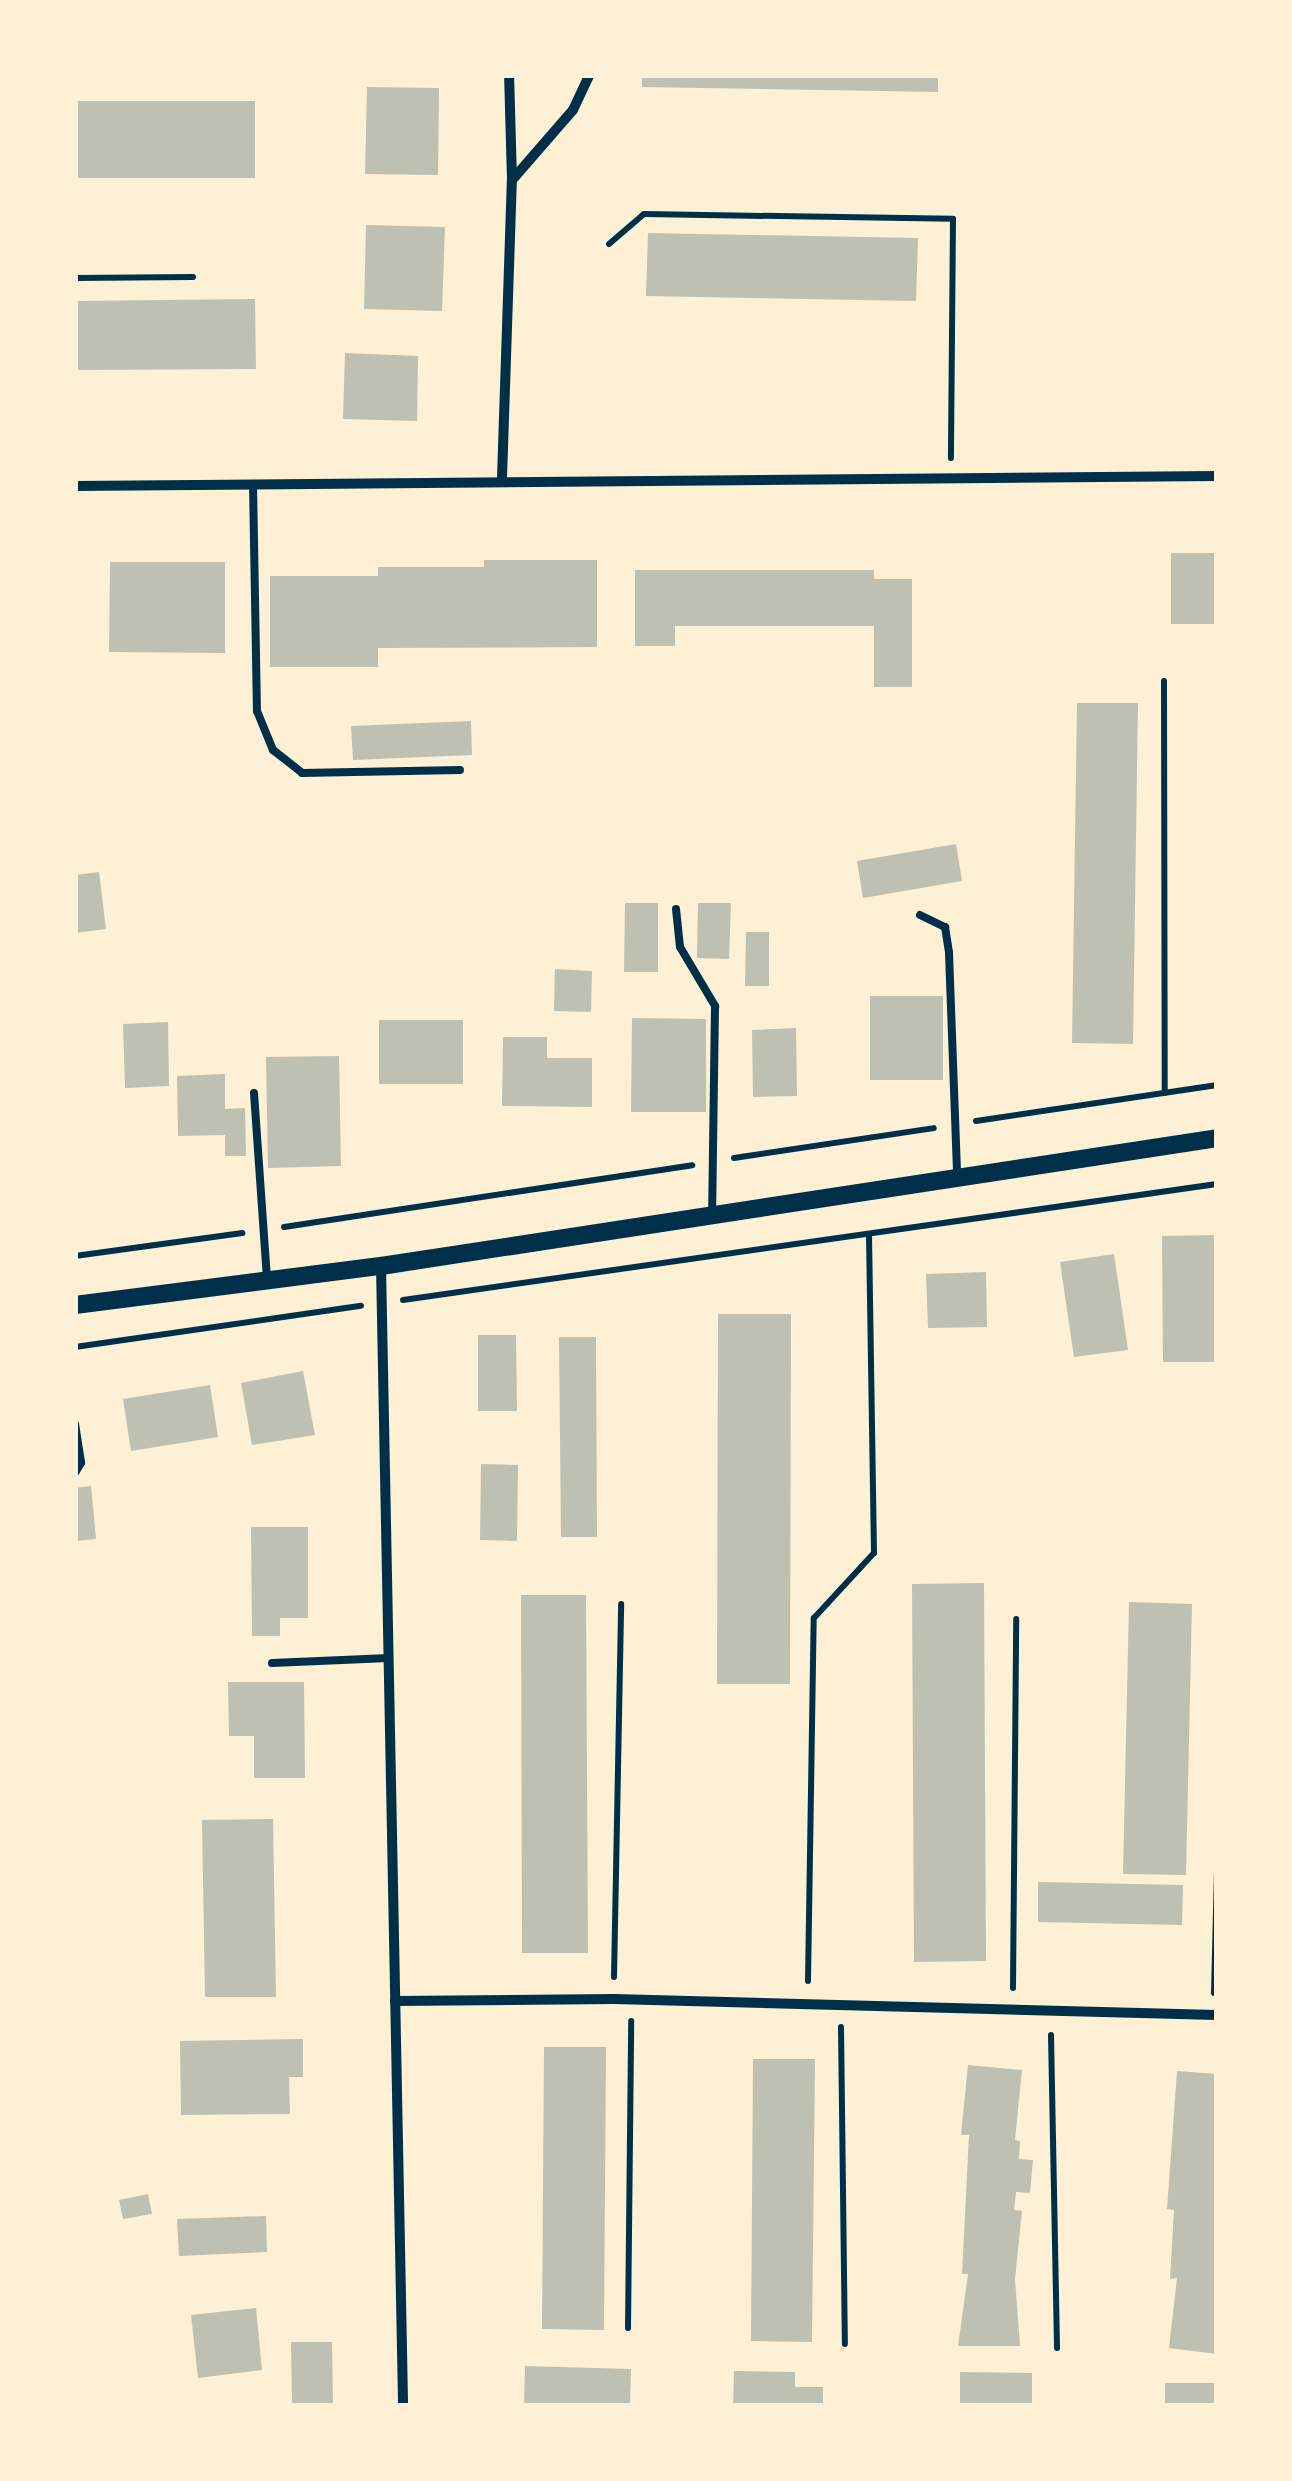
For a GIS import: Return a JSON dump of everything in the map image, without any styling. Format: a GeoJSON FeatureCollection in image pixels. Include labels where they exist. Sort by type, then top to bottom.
{"type":"FeatureCollection","features":[{"type":"Feature","properties":{"kind":"street"},"geometry":{"type":"LineString","coordinates":[[502,478],[512,180],[509,75]]}},
{"type":"Feature","properties":{"kind":"street"},"geometry":{"type":"LineString","coordinates":[[512,180],[573,110],[589,75]]}},
{"type":"Feature","properties":{"kind":"street"},"geometry":{"type":"LineString","coordinates":[[75,486],[502,478],[1217,476]]}},
{"type":"Feature","properties":{"kind":"street"},"geometry":{"type":"LineString","coordinates":[[75,1305],[381,1266],[1217,1138]]}},
{"type":"Feature","properties":{"kind":"street"},"geometry":{"type":"LineString","coordinates":[[381,1266],[403,2406]]}},
{"type":"Feature","properties":{"kind":"street"},"geometry":{"type":"LineString","coordinates":[[395,2000],[614,1999],[1215,2015]]}},
{"type":"Feature","properties":{"kind":"lane"},"geometry":{"type":"LineString","coordinates":[[253,484],[257,711],[266,741],[302,772],[460,770]]}},
{"type":"Feature","properties":{"kind":"lane"},"geometry":{"type":"LineString","coordinates":[[676,909],[680,948],[715,1006],[712,1214]]}},
{"type":"Feature","properties":{"kind":"lane"},"geometry":{"type":"LineString","coordinates":[[920,915],[944,928],[949,953],[957,1176]]}},
{"type":"Feature","properties":{"kind":"lane"},"geometry":{"type":"LineString","coordinates":[[254,1093],[267,1281]]}},
{"type":"Feature","properties":{"kind":"lane"},"geometry":{"type":"LineString","coordinates":[[75,1424],[81,1463],[75,1473]]}},
{"type":"Feature","properties":{"kind":"lane"},"geometry":{"type":"LineString","coordinates":[[272,1663],[389,1658]]}},
{"type":"Feature","properties":{"kind":"path"},"geometry":{"type":"LineString","coordinates":[[610,244],[644,214],[952,219],[951,477]]}},
{"type":"Feature","properties":{"kind":"path"},"geometry":{"type":"LineString","coordinates":[[75,278],[193,277]]}},
{"type":"Feature","properties":{"kind":"path"},"geometry":{"type":"LineString","coordinates":[[1164,680],[1166,1093]]}},
{"type":"Feature","properties":{"kind":"path"},"geometry":{"type":"LineString","coordinates":[[75,1256],[1217,1085]]}},
{"type":"Feature","properties":{"kind":"path"},"geometry":{"type":"LineString","coordinates":[[75,1348],[1217,1184]]}},
{"type":"Feature","properties":{"kind":"path"},"geometry":{"type":"LineString","coordinates":[[807,2004],[814,1618],[874,1554],[869,1236]]}},
{"type":"Feature","properties":{"kind":"path"},"geometry":{"type":"LineString","coordinates":[[614,1999],[621,1604]]}},
{"type":"Feature","properties":{"kind":"path"},"geometry":{"type":"LineString","coordinates":[[1012,2012],[1016,1619]]}},
{"type":"Feature","properties":{"kind":"path"},"geometry":{"type":"LineString","coordinates":[[1215,2015],[1217,1870]]}},
{"type":"Feature","properties":{"kind":"path"},"geometry":{"type":"LineString","coordinates":[[628,2328],[631,2000]]}},
{"type":"Feature","properties":{"kind":"path"},"geometry":{"type":"LineString","coordinates":[[841,2006],[845,2344]]}},
{"type":"Feature","properties":{"kind":"path"},"geometry":{"type":"LineString","coordinates":[[1051,2013],[1056,2348]]}},
{"type":"Feature","properties":{"kind":"building"},"geometry":{"type":"Polygon","coordinates":[[[642,75],[938,75],[938,92],[642,87],[642,75]]]}},
{"type":"Feature","properties":{"kind":"building"},"geometry":{"type":"Polygon","coordinates":[[[367,87],[439,88],[438,175],[365,174],[367,87]]]}},
{"type":"Feature","properties":{"kind":"building"},"geometry":{"type":"Polygon","coordinates":[[[75,101],[255,101],[255,178],[75,178],[75,101]]]}},
{"type":"Feature","properties":{"kind":"building"},"geometry":{"type":"Polygon","coordinates":[[[366,225],[445,227],[442,311],[364,309],[366,225]]]}},
{"type":"Feature","properties":{"kind":"building"},"geometry":{"type":"Polygon","coordinates":[[[648,233],[918,238],[916,301],[646,296],[648,233]]]}},
{"type":"Feature","properties":{"kind":"building"},"geometry":{"type":"Polygon","coordinates":[[[255,299],[256,369],[75,370],[75,301],[255,299]]]}},
{"type":"Feature","properties":{"kind":"building"},"geometry":{"type":"Polygon","coordinates":[[[345,353],[418,356],[417,421],[343,419],[345,353]]]}},
{"type":"Feature","properties":{"kind":"building"},"geometry":{"type":"Polygon","coordinates":[[[1171,553],[1217,553],[1217,624],[1171,624],[1171,553]]]}},
{"type":"Feature","properties":{"kind":"building"},"geometry":{"type":"Polygon","coordinates":[[[484,560],[597,560],[597,647],[378,648],[378,667],[270,667],[270,576],[378,576],[378,567],[484,567],[484,560]]]}},
{"type":"Feature","properties":{"kind":"building"},"geometry":{"type":"Polygon","coordinates":[[[110,562],[225,562],[225,653],[109,652],[110,562]]]}},
{"type":"Feature","properties":{"kind":"building"},"geometry":{"type":"Polygon","coordinates":[[[635,570],[874,570],[874,579],[912,579],[912,687],[874,687],[874,626],[675,626],[675,646],[635,646],[635,570]]]}},
{"type":"Feature","properties":{"kind":"building"},"geometry":{"type":"Polygon","coordinates":[[[1077,703],[1138,703],[1133,1044],[1072,1043],[1077,703]]]}},
{"type":"Feature","properties":{"kind":"building"},"geometry":{"type":"Polygon","coordinates":[[[471,721],[472,755],[353,760],[351,726],[471,721]]]}},
{"type":"Feature","properties":{"kind":"building"},"geometry":{"type":"Polygon","coordinates":[[[956,844],[962,881],[863,898],[857,861],[956,844]]]}},
{"type":"Feature","properties":{"kind":"building"},"geometry":{"type":"Polygon","coordinates":[[[99,872],[106,929],[75,933],[75,875],[99,872]]]}},
{"type":"Feature","properties":{"kind":"building"},"geometry":{"type":"Polygon","coordinates":[[[625,903],[658,903],[658,972],[624,972],[625,903]]]}},
{"type":"Feature","properties":{"kind":"building"},"geometry":{"type":"Polygon","coordinates":[[[698,903],[731,903],[729,959],[697,958],[698,903]]]}},
{"type":"Feature","properties":{"kind":"building"},"geometry":{"type":"Polygon","coordinates":[[[746,932],[769,932],[769,986],[745,986],[746,932]]]}},
{"type":"Feature","properties":{"kind":"building"},"geometry":{"type":"Polygon","coordinates":[[[555,969],[592,971],[591,1012],[554,1011],[555,969]]]}},
{"type":"Feature","properties":{"kind":"building"},"geometry":{"type":"Polygon","coordinates":[[[870,996],[943,996],[943,1080],[870,1080],[870,996]]]}},
{"type":"Feature","properties":{"kind":"building"},"geometry":{"type":"Polygon","coordinates":[[[632,1018],[706,1019],[706,1112],[631,1112],[632,1018]]]}},
{"type":"Feature","properties":{"kind":"building"},"geometry":{"type":"Polygon","coordinates":[[[379,1020],[463,1020],[463,1084],[379,1084],[379,1020]]]}},
{"type":"Feature","properties":{"kind":"building"},"geometry":{"type":"Polygon","coordinates":[[[168,1022],[169,1086],[125,1088],[123,1024],[168,1022]]]}},
{"type":"Feature","properties":{"kind":"building"},"geometry":{"type":"Polygon","coordinates":[[[796,1028],[797,1096],[753,1097],[752,1030],[796,1028]]]}},
{"type":"Feature","properties":{"kind":"building"},"geometry":{"type":"Polygon","coordinates":[[[503,1037],[547,1037],[547,1058],[592,1058],[592,1107],[502,1106],[503,1037]]]}},
{"type":"Feature","properties":{"kind":"building"},"geometry":{"type":"Polygon","coordinates":[[[339,1056],[341,1166],[268,1168],[266,1057],[339,1056]]]}},
{"type":"Feature","properties":{"kind":"building"},"geometry":{"type":"Polygon","coordinates":[[[225,1074],[225,1109],[245,1108],[246,1156],[225,1156],[225,1135],[178,1136],[177,1076],[225,1074]]]}},
{"type":"Feature","properties":{"kind":"building"},"geometry":{"type":"Polygon","coordinates":[[[1217,1235],[1217,1362],[1163,1362],[1162,1236],[1217,1235]]]}},
{"type":"Feature","properties":{"kind":"building"},"geometry":{"type":"Polygon","coordinates":[[[1114,1254],[1128,1350],[1074,1357],[1060,1262],[1114,1254]]]}},
{"type":"Feature","properties":{"kind":"building"},"geometry":{"type":"Polygon","coordinates":[[[986,1272],[987,1327],[928,1328],[926,1274],[986,1272]]]}},
{"type":"Feature","properties":{"kind":"building"},"geometry":{"type":"Polygon","coordinates":[[[718,1314],[791,1314],[790,1684],[717,1684],[718,1314]]]}},
{"type":"Feature","properties":{"kind":"building"},"geometry":{"type":"Polygon","coordinates":[[[478,1335],[516,1335],[517,1411],[478,1411],[478,1335]]]}},
{"type":"Feature","properties":{"kind":"building"},"geometry":{"type":"Polygon","coordinates":[[[559,1337],[596,1337],[597,1537],[561,1537],[559,1337]]]}},
{"type":"Feature","properties":{"kind":"building"},"geometry":{"type":"Polygon","coordinates":[[[303,1371],[315,1435],[252,1445],[241,1383],[303,1371]]]}},
{"type":"Feature","properties":{"kind":"building"},"geometry":{"type":"Polygon","coordinates":[[[210,1385],[218,1437],[131,1451],[123,1399],[210,1385]]]}},
{"type":"Feature","properties":{"kind":"building"},"geometry":{"type":"Polygon","coordinates":[[[481,1464],[518,1465],[517,1541],[480,1540],[481,1464]]]}},
{"type":"Feature","properties":{"kind":"building"},"geometry":{"type":"Polygon","coordinates":[[[91,1486],[96,1539],[75,1541],[75,1488],[91,1486]]]}},
{"type":"Feature","properties":{"kind":"building"},"geometry":{"type":"Polygon","coordinates":[[[251,1527],[308,1527],[308,1618],[280,1618],[280,1636],[252,1636],[251,1527]]]}},
{"type":"Feature","properties":{"kind":"building"},"geometry":{"type":"Polygon","coordinates":[[[984,1583],[986,1961],[914,1962],[912,1584],[984,1583]]]}},
{"type":"Feature","properties":{"kind":"building"},"geometry":{"type":"Polygon","coordinates":[[[521,1595],[586,1595],[588,1953],[522,1953],[521,1595]]]}},
{"type":"Feature","properties":{"kind":"building"},"geometry":{"type":"Polygon","coordinates":[[[1129,1602],[1192,1604],[1186,1875],[1123,1874],[1129,1602]]]}},
{"type":"Feature","properties":{"kind":"building"},"geometry":{"type":"Polygon","coordinates":[[[228,1682],[304,1682],[305,1778],[254,1778],[254,1736],[229,1736],[228,1682]]]}},
{"type":"Feature","properties":{"kind":"building"},"geometry":{"type":"Polygon","coordinates":[[[273,1819],[276,1997],[205,1997],[202,1820],[273,1819]]]}},
{"type":"Feature","properties":{"kind":"building"},"geometry":{"type":"Polygon","coordinates":[[[1038,1882],[1183,1885],[1182,1925],[1038,1922],[1038,1882]]]}},
{"type":"Feature","properties":{"kind":"building"},"geometry":{"type":"Polygon","coordinates":[[[303,2039],[303,2077],[289,2077],[290,2114],[181,2115],[180,2041],[303,2039]]]}},
{"type":"Feature","properties":{"kind":"building"},"geometry":{"type":"Polygon","coordinates":[[[544,2047],[606,2047],[604,2330],[542,2329],[544,2047]]]}},
{"type":"Feature","properties":{"kind":"building"},"geometry":{"type":"Polygon","coordinates":[[[753,2059],[815,2059],[812,2342],[751,2341],[753,2059]]]}},
{"type":"Feature","properties":{"kind":"building"},"geometry":{"type":"Polygon","coordinates":[[[968,2065],[1022,2070],[1015,2140],[1020,2141],[1019,2159],[1033,2160],[1030,2193],[1016,2192],[1014,2210],[1022,2211],[1015,2279],[1020,2346],[958,2346],[968,2274],[962,2274],[969,2135],[961,2135],[968,2065]]]}},
{"type":"Feature","properties":{"kind":"building"},"geometry":{"type":"Polygon","coordinates":[[[1177,2071],[1217,2074],[1217,2354],[1169,2348],[1177,2278],[1170,2279],[1174,2210],[1167,2209],[1177,2071]]]}},
{"type":"Feature","properties":{"kind":"building"},"geometry":{"type":"Polygon","coordinates":[[[148,2194],[152,2214],[123,2219],[119,2200],[148,2194]]]}},
{"type":"Feature","properties":{"kind":"building"},"geometry":{"type":"Polygon","coordinates":[[[266,2216],[267,2252],[179,2256],[177,2219],[266,2216]]]}},
{"type":"Feature","properties":{"kind":"building"},"geometry":{"type":"Polygon","coordinates":[[[256,2308],[262,2370],[198,2378],[191,2315],[256,2308]]]}},
{"type":"Feature","properties":{"kind":"building"},"geometry":{"type":"Polygon","coordinates":[[[291,2342],[332,2342],[333,2406],[292,2406],[291,2342]]]}},
{"type":"Feature","properties":{"kind":"building"},"geometry":{"type":"Polygon","coordinates":[[[525,2366],[631,2369],[630,2406],[524,2406],[525,2366]]]}},
{"type":"Feature","properties":{"kind":"building"},"geometry":{"type":"Polygon","coordinates":[[[734,2371],[795,2372],[795,2387],[823,2387],[823,2406],[733,2406],[734,2371]]]}},
{"type":"Feature","properties":{"kind":"building"},"geometry":{"type":"Polygon","coordinates":[[[960,2372],[1032,2373],[1032,2406],[960,2406],[960,2372]]]}},
{"type":"Feature","properties":{"kind":"building"},"geometry":{"type":"Polygon","coordinates":[[[1165,2383],[1216,2383],[1217,2406],[1165,2406],[1165,2383]]]}}]}
